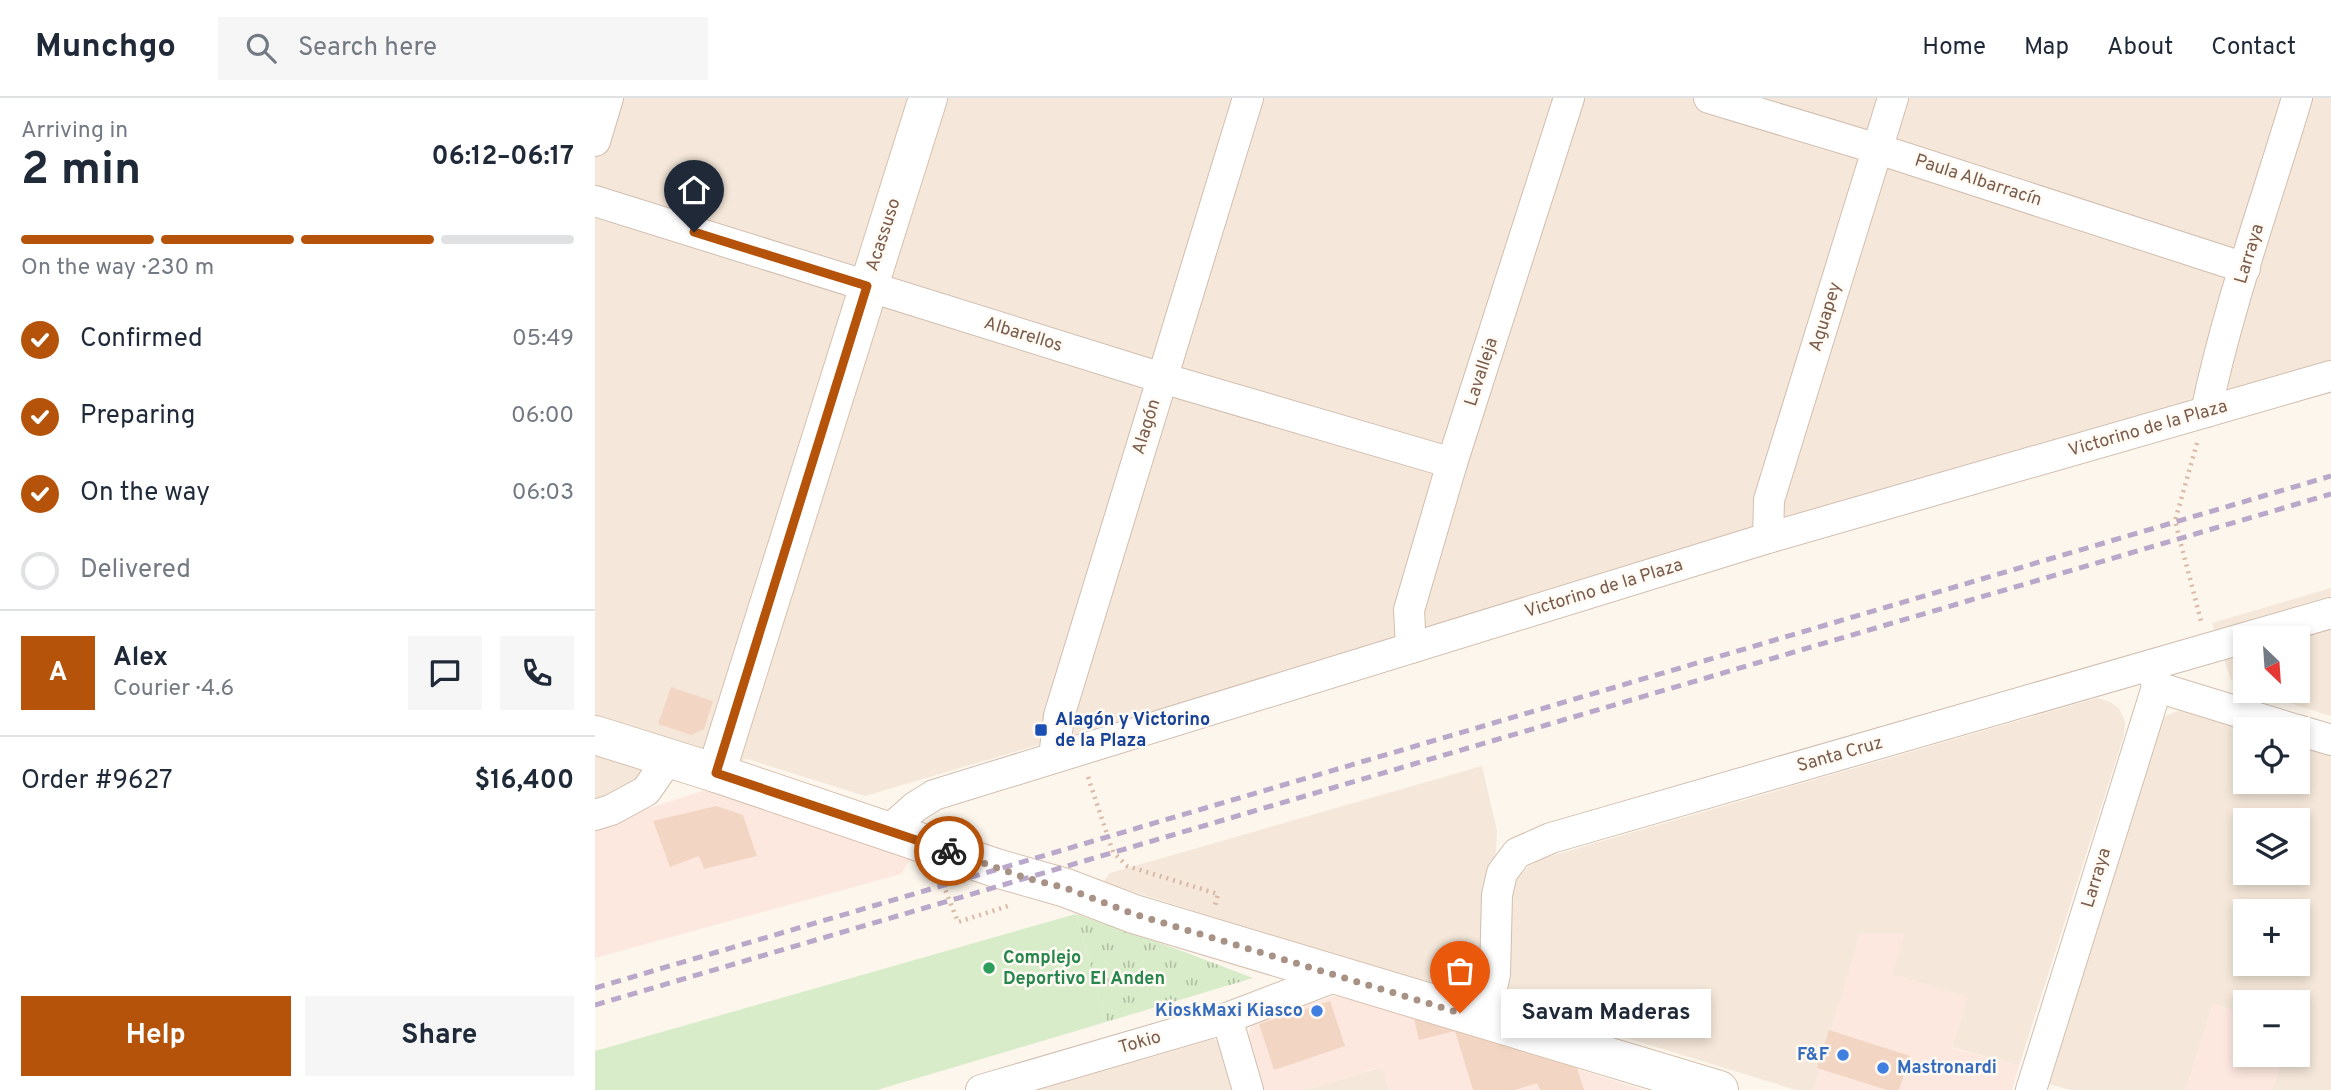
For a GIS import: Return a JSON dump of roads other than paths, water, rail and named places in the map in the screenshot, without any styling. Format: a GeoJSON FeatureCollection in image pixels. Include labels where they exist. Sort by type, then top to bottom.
{"type":"FeatureCollection","features":[{"type":"Feature","properties":{"kind":"main road","name":"Acassuso"},"geometry":{"type":"LineString","coordinates":[[716,773],[927,98]]}},
{"type":"Feature","properties":{"kind":"main road"},"geometry":{"type":"LineString","coordinates":[[595,735],[889,830],[996,868],[1066,888],[1134,914],[1719,1090]]}},
{"type":"Feature","properties":{"kind":"street"},"geometry":{"type":"LineString","coordinates":[[595,141],[608,98]]}},
{"type":"Feature","properties":{"kind":"street","name":"Alagón"},"geometry":{"type":"LineString","coordinates":[[1067,753],[1059,716],[1248,98]]}},
{"type":"Feature","properties":{"kind":"street","name":"Lavalleja"},"geometry":{"type":"LineString","coordinates":[[1411,648],[1409,610],[1452,463],[1569,98]]}},
{"type":"Feature","properties":{"kind":"street","name":"Paula Albarracín"},"geometry":{"type":"LineString","coordinates":[[1709,98],[1878,149],[2245,268]]}},
{"type":"Feature","properties":{"kind":"street","name":"Aguapey"},"geometry":{"type":"LineString","coordinates":[[1768,538],[1769,500],[1893,98]]}},
{"type":"Feature","properties":{"kind":"street","name":"Larraya"},"geometry":{"type":"LineString","coordinates":[[2206,412],[2245,268],[2298,98]]}},
{"type":"Feature","properties":{"kind":"street","name":"Albarellos"},"geometry":{"type":"LineString","coordinates":[[595,201],[1162,378],[1452,463]]}},
{"type":"Feature","properties":{"kind":"street","name":"Victorino de la Plaza"},"geometry":{"type":"LineString","coordinates":[[889,830],[915,807],[934,795],[1067,753],[1768,538],[2331,376]]}},
{"type":"Feature","properties":{"kind":"street","name":"Santa Cruz"},"geometry":{"type":"LineString","coordinates":[[1485,1020],[1495,974],[1497,895],[1502,873],[1517,853],[1551,838],[2154,676],[2208,649],[2331,613]]}},
{"type":"Feature","properties":{"kind":"street"},"geometry":{"type":"LineString","coordinates":[[2154,676],[2263,717]]}},
{"type":"Feature","properties":{"kind":"street","name":"Larraya"},"geometry":{"type":"LineString","coordinates":[[2031,1090],[2154,676]]}},
{"type":"Feature","properties":{"kind":"street"},"geometry":{"type":"LineString","coordinates":[[2310,734],[2331,740]]}},
{"type":"Feature","properties":{"kind":"street"},"geometry":{"type":"LineString","coordinates":[[595,815],[611,810],[646,791],[669,758]]}},
{"type":"Feature","properties":{"kind":"street","name":"Tokio"},"geometry":{"type":"LineString","coordinates":[[981,1090],[1227,1018],[1337,975]]}},
{"type":"Feature","properties":{"kind":"street"},"geometry":{"type":"LineString","coordinates":[[1227,1018],[1248,1090]]}},
{"type":"Feature","properties":{"kind":"railway"},"geometry":{"type":"LineString","coordinates":[[595,988],[2331,476]]}},
{"type":"Feature","properties":{"kind":"railway"},"geometry":{"type":"LineString","coordinates":[[595,1005],[2331,494]]}},
{"type":"Feature","properties":{"kind":"place","name":"Alagón y Victorino de la Plaza"},"geometry":{"type":"Point","coordinates":[1041,730]}},
{"type":"Feature","properties":{"kind":"place","name":"Complejo Deportivo El Anden"},"geometry":{"type":"Point","coordinates":[989,968]}},
{"type":"Feature","properties":{"kind":"place","name":"KioskMaxi Kiasco"},"geometry":{"type":"Point","coordinates":[1317,1011]}},
{"type":"Feature","properties":{"kind":"place","name":"Savam Maderas"},"geometry":{"type":"Point","coordinates":[1460,1013]}},
{"type":"Feature","properties":{"kind":"place","name":"F&F"},"geometry":{"type":"Point","coordinates":[1843,1055]}},
{"type":"Feature","properties":{"kind":"place","name":"Mastronardi"},"geometry":{"type":"Point","coordinates":[1883,1068]}}]}
